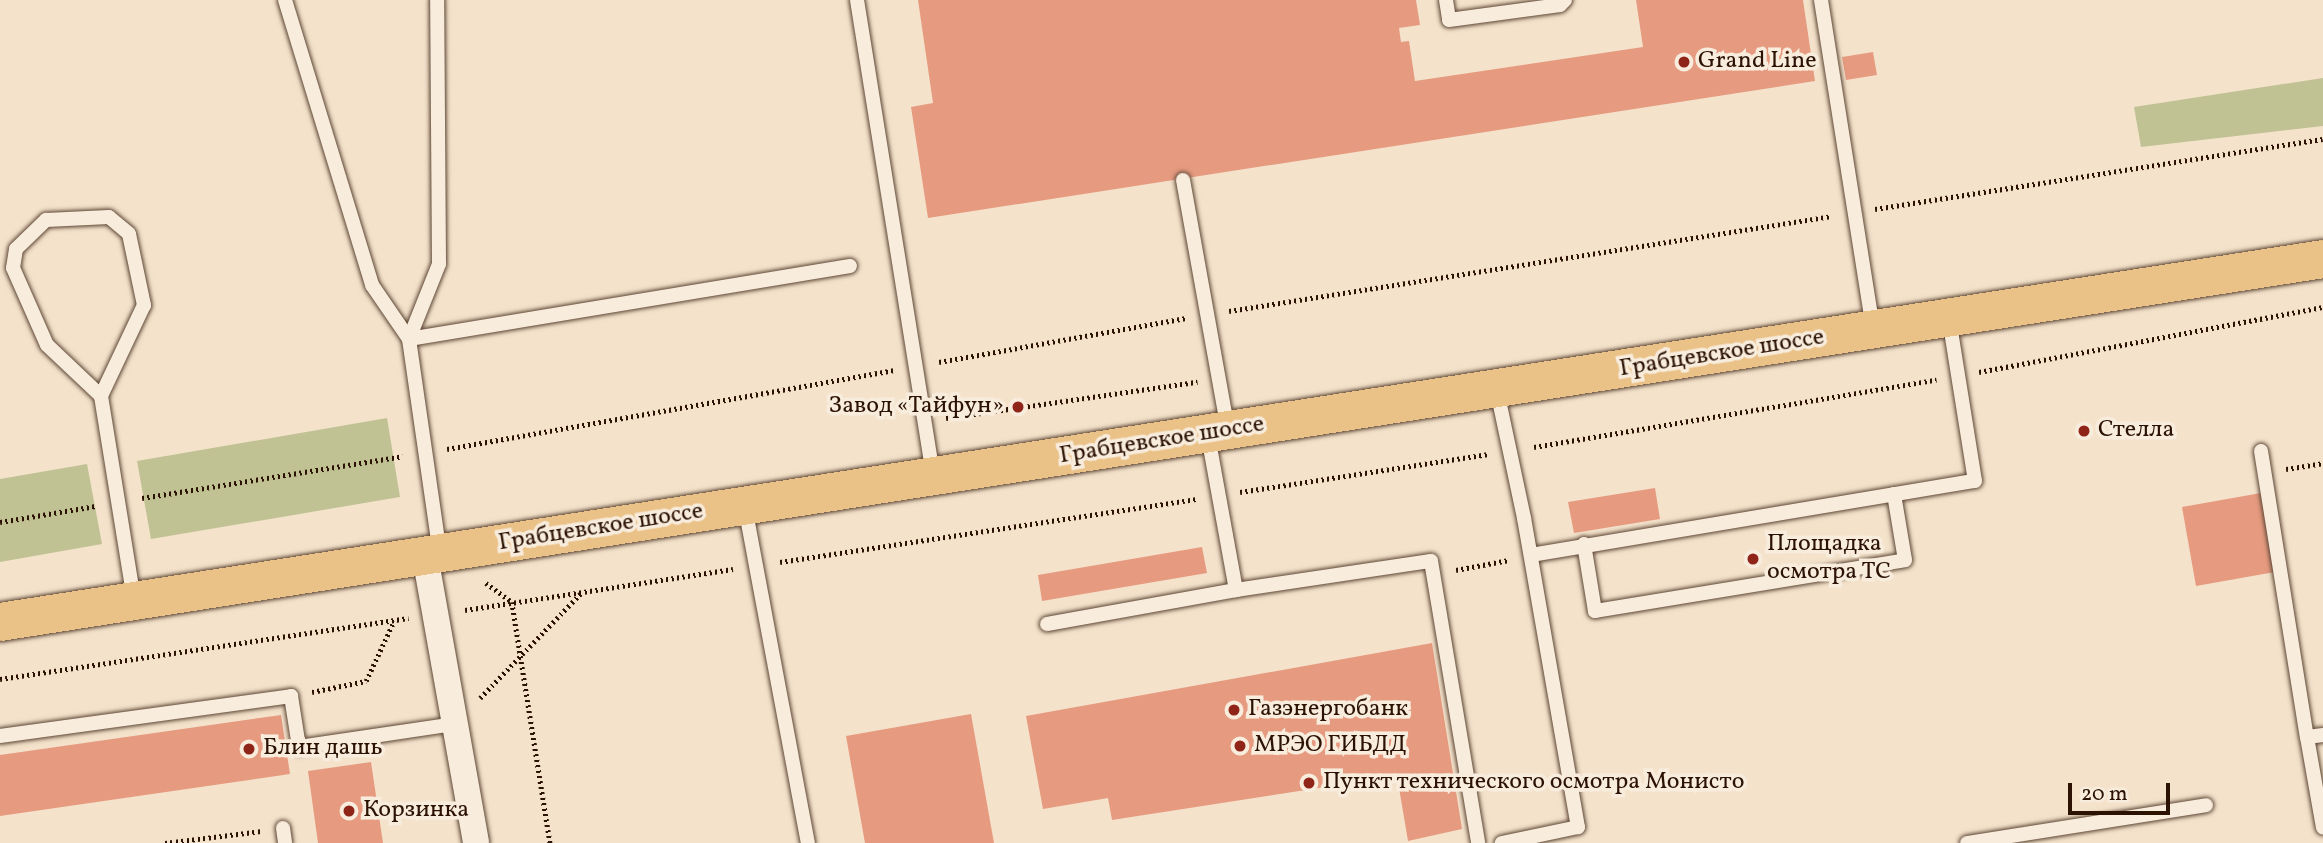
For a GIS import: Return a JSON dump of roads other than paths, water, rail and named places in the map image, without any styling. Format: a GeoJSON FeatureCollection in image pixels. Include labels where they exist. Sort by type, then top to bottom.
{"type":"FeatureCollection","features":[{"type":"Feature","properties":{"kind":"main road","name":"Грабцевское шоссе"},"geometry":{"type":"LineString","coordinates":[[0,622],[2323,259]]}},
{"type":"Feature","properties":{"kind":"street"},"geometry":{"type":"LineString","coordinates":[[432,555],[435,614],[476,843]]}},
{"type":"Feature","properties":{"kind":"lane"},"geometry":{"type":"LineString","coordinates":[[285,0],[372,285],[410,339],[429,452],[432,555]]}},
{"type":"Feature","properties":{"kind":"lane"},"geometry":{"type":"LineString","coordinates":[[410,339],[439,264],[437,0]]}},
{"type":"Feature","properties":{"kind":"lane"},"geometry":{"type":"LineString","coordinates":[[857,0],[934,476]]}},
{"type":"Feature","properties":{"kind":"lane"},"geometry":{"type":"LineString","coordinates":[[1446,0],[1449,20],[1560,5],[1565,0]]}},
{"type":"Feature","properties":{"kind":"lane"},"geometry":{"type":"LineString","coordinates":[[1821,0],[1874,330]]}},
{"type":"Feature","properties":{"kind":"lane"},"geometry":{"type":"LineString","coordinates":[[1183,180],[1218,379],[1218,495],[1236,590]]}},
{"type":"Feature","properties":{"kind":"lane"},"geometry":{"type":"LineString","coordinates":[[101,396],[47,345],[6,269],[16,249],[46,220],[109,217],[129,234],[144,304],[101,396],[134,600]]}},
{"type":"Feature","properties":{"kind":"lane"},"geometry":{"type":"LineString","coordinates":[[410,339],[850,266]]}},
{"type":"Feature","properties":{"kind":"lane"},"geometry":{"type":"LineString","coordinates":[[1531,555],[1584,544],[1975,481],[1949,318]]}},
{"type":"Feature","properties":{"kind":"lane"},"geometry":{"type":"LineString","coordinates":[[1497,390],[1531,555],[1578,827],[1502,843]]}},
{"type":"Feature","properties":{"kind":"lane"},"geometry":{"type":"LineString","coordinates":[[2262,451],[2323,828]]}},
{"type":"Feature","properties":{"kind":"lane"},"geometry":{"type":"LineString","coordinates":[[1584,544],[1595,611],[1905,560],[1894,494]]}},
{"type":"Feature","properties":{"kind":"lane"},"geometry":{"type":"LineString","coordinates":[[745,505],[808,843]]}},
{"type":"Feature","properties":{"kind":"lane"},"geometry":{"type":"LineString","coordinates":[[1047,624],[1236,590],[1431,561],[1478,843]]}},
{"type":"Feature","properties":{"kind":"lane"},"geometry":{"type":"LineString","coordinates":[[0,736],[291,696],[299,747],[455,724]]}},
{"type":"Feature","properties":{"kind":"lane"},"geometry":{"type":"LineString","coordinates":[[2307,737],[2323,735]]}},
{"type":"Feature","properties":{"kind":"lane"},"geometry":{"type":"LineString","coordinates":[[1967,843],[2207,805]]}},
{"type":"Feature","properties":{"kind":"place","name":"Grand Line"},"geometry":{"type":"Point","coordinates":[1684,62]}},
{"type":"Feature","properties":{"kind":"place","name":"Завод «Тайфун»"},"geometry":{"type":"Point","coordinates":[1018,407]}},
{"type":"Feature","properties":{"kind":"place","name":"Стелла"},"geometry":{"type":"Point","coordinates":[2084,431]}},
{"type":"Feature","properties":{"kind":"place","name":"Площадка осмотра ТС"},"geometry":{"type":"Point","coordinates":[1753,559]}},
{"type":"Feature","properties":{"kind":"place","name":"Газэнергобанк"},"geometry":{"type":"Point","coordinates":[1234,710]}},
{"type":"Feature","properties":{"kind":"place","name":"МРЭО ГИБДД"},"geometry":{"type":"Point","coordinates":[1240,746]}},
{"type":"Feature","properties":{"kind":"place","name":"Блин дашь"},"geometry":{"type":"Point","coordinates":[249,749]}},
{"type":"Feature","properties":{"kind":"place","name":"Пункт технического осмотра Монисто"},"geometry":{"type":"Point","coordinates":[1309,783]}},
{"type":"Feature","properties":{"kind":"place","name":"Корзинка"},"geometry":{"type":"Point","coordinates":[349,811]}}]}
